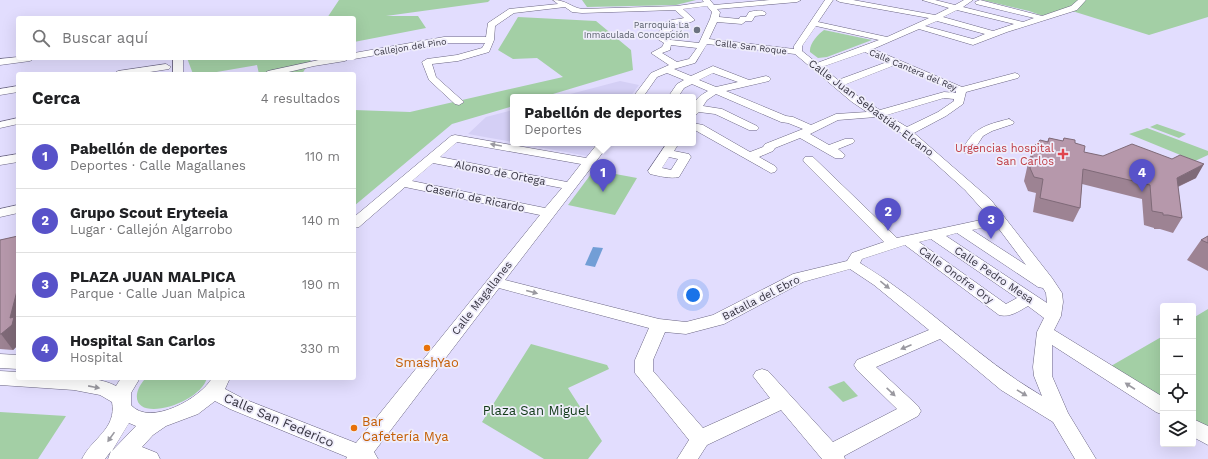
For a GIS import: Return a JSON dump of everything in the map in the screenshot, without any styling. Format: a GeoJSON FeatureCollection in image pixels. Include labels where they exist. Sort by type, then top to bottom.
{"type":"FeatureCollection","features":[{"type":"Feature","properties":{"kind":"street"},"geometry":{"type":"LineString","coordinates":[[556,0],[575,10],[582,11],[676,8],[709,3],[797,0]]}},
{"type":"Feature","properties":{"kind":"street","name":"Calle Juan Sebastián Elcano"},"geometry":{"type":"LineString","coordinates":[[829,0],[798,46],[798,52],[856,100],[907,132],[970,187],[1000,220],[1054,293],[1055,302],[1049,324],[1042,367],[1043,376],[1060,416],[1086,459]]}},
{"type":"Feature","properties":{"kind":"street"},"geometry":{"type":"LineString","coordinates":[[840,0],[942,16]]}},
{"type":"Feature","properties":{"kind":"street"},"geometry":{"type":"LineString","coordinates":[[855,0],[942,16]]}},
{"type":"Feature","properties":{"kind":"street"},"geometry":{"type":"LineString","coordinates":[[873,0],[942,16],[999,32]]}},
{"type":"Feature","properties":{"kind":"street"},"geometry":{"type":"LineString","coordinates":[[926,0],[1023,24]]}},
{"type":"Feature","properties":{"kind":"street"},"geometry":{"type":"LineString","coordinates":[[816,66],[866,49],[919,27],[942,16],[969,0],[1042,18]]}},
{"type":"Feature","properties":{"kind":"street"},"geometry":{"type":"LineString","coordinates":[[919,27],[973,42],[1074,8],[1082,0]]}},
{"type":"Feature","properties":{"kind":"street"},"geometry":{"type":"LineString","coordinates":[[640,94],[654,75],[676,65],[692,61],[703,44],[714,19],[716,12],[709,3]]}},
{"type":"Feature","properties":{"kind":"street"},"geometry":{"type":"LineString","coordinates":[[459,102],[432,78],[427,62],[476,54],[486,50],[490,40],[491,24],[512,12],[565,5]]}},
{"type":"Feature","properties":{"kind":"street"},"geometry":{"type":"LineString","coordinates":[[676,8],[691,20],[668,23],[664,26],[669,30],[663,32],[660,38],[669,42],[666,46],[667,48],[655,53],[676,65]]}},
{"type":"Feature","properties":{"kind":"street"},"geometry":{"type":"LineString","coordinates":[[714,19],[742,22],[743,19],[749,19],[752,14],[762,13]]}},
{"type":"Feature","properties":{"kind":"street"},"geometry":{"type":"LineString","coordinates":[[814,23],[888,40]]}},
{"type":"Feature","properties":{"kind":"street","name":"Callejon del Pino"},"geometry":{"type":"LineString","coordinates":[[356,56],[444,40],[490,40]]}},
{"type":"Feature","properties":{"kind":"street","name":"Calle San Roque"},"geometry":{"type":"LineString","coordinates":[[669,42],[798,52]]}},
{"type":"Feature","properties":{"kind":"street","name":"Calle Cantera del Rey"},"geometry":{"type":"LineString","coordinates":[[866,49],[960,93]]}},
{"type":"Feature","properties":{"kind":"street"},"geometry":{"type":"LineString","coordinates":[[0,62],[16,60]]}},
{"type":"Feature","properties":{"kind":"street"},"geometry":{"type":"LineString","coordinates":[[178,60],[178,72]]}},
{"type":"Feature","properties":{"kind":"street"},"geometry":{"type":"LineString","coordinates":[[278,72],[335,60]]}},
{"type":"Feature","properties":{"kind":"street"},"geometry":{"type":"LineString","coordinates":[[837,84],[894,62]]}},
{"type":"Feature","properties":{"kind":"street"},"geometry":{"type":"LineString","coordinates":[[130,72],[166,66]]}},
{"type":"Feature","properties":{"kind":"street"},"geometry":{"type":"LineString","coordinates":[[666,69],[812,129]]}},
{"type":"Feature","properties":{"kind":"street"},"geometry":{"type":"LineString","coordinates":[[675,94],[680,86],[713,69],[748,83]]}},
{"type":"Feature","properties":{"kind":"street"},"geometry":{"type":"LineString","coordinates":[[750,156],[769,149],[769,146],[812,129],[836,117],[878,114],[944,95],[960,93],[1014,76]]}},
{"type":"Feature","properties":{"kind":"street"},"geometry":{"type":"LineString","coordinates":[[696,107],[703,98],[716,90],[766,79]]}},
{"type":"Feature","properties":{"kind":"street"},"geometry":{"type":"LineString","coordinates":[[0,92],[16,89]]}},
{"type":"Feature","properties":{"kind":"street"},"geometry":{"type":"LineString","coordinates":[[907,132],[942,114],[959,102],[960,93]]}},
{"type":"Feature","properties":{"kind":"street"},"geometry":{"type":"LineString","coordinates":[[696,110],[718,111],[753,128]]}},
{"type":"Feature","properties":{"kind":"street"},"geometry":{"type":"LineString","coordinates":[[0,125],[16,122]]}},
{"type":"Feature","properties":{"kind":"street"},"geometry":{"type":"LineString","coordinates":[[968,151],[976,135],[982,131],[1009,122]]}},
{"type":"Feature","properties":{"kind":"street"},"geometry":{"type":"LineString","coordinates":[[696,127],[771,169]]}},
{"type":"Feature","properties":{"kind":"street"},"geometry":{"type":"LineString","coordinates":[[800,134],[838,153],[850,141]]}},
{"type":"Feature","properties":{"kind":"street"},"geometry":{"type":"LineString","coordinates":[[356,222],[455,138],[589,162]]}},
{"type":"Feature","properties":{"kind":"street","name":"Calle Magallanes"},"geometry":{"type":"LineString","coordinates":[[361,457],[494,282],[602,146]]}},
{"type":"Feature","properties":{"kind":"street","name":"Calle Onofre Ory"},"geometry":{"type":"LineString","coordinates":[[838,153],[809,160],[901,242],[1005,310],[1029,298]]}},
{"type":"Feature","properties":{"kind":"street"},"geometry":{"type":"LineString","coordinates":[[0,161],[16,158]]}},
{"type":"Feature","properties":{"kind":"street","name":"Alonso de Ortega"},"geometry":{"type":"LineString","coordinates":[[430,159],[570,186]]}},
{"type":"Feature","properties":{"kind":"street","name":"Caserío de Ricardo"},"geometry":{"type":"LineString","coordinates":[[402,183],[549,213]]}},
{"type":"Feature","properties":{"kind":"street"},"geometry":{"type":"LineString","coordinates":[[0,213],[16,209]]}},
{"type":"Feature","properties":{"kind":"street","name":"Batalla del Ebro"},"geometry":{"type":"LineString","coordinates":[[494,282],[660,325],[686,328],[718,320],[798,278],[852,264],[856,256],[933,234],[1000,220]]}},
{"type":"Feature","properties":{"kind":"street"},"geometry":{"type":"LineString","coordinates":[[960,229],[1050,288]]}},
{"type":"Feature","properties":{"kind":"street","name":"Calle Pedro Mesa"},"geometry":{"type":"LineString","coordinates":[[933,234],[1029,298],[1049,324],[1160,405]]}},
{"type":"Feature","properties":{"kind":"street"},"geometry":{"type":"LineString","coordinates":[[852,264],[880,281],[1008,385],[1060,416]]}},
{"type":"Feature","properties":{"kind":"street"},"geometry":{"type":"LineString","coordinates":[[660,325],[644,360],[644,372],[700,439]]}},
{"type":"Feature","properties":{"kind":"street"},"geometry":{"type":"LineString","coordinates":[[762,376],[832,456],[911,411],[863,365],[942,331]]}},
{"type":"Feature","properties":{"kind":"street"},"geometry":{"type":"LineString","coordinates":[[0,360],[16,362]]}},
{"type":"Feature","properties":{"kind":"street"},"geometry":{"type":"LineString","coordinates":[[0,378],[16,379]]}},
{"type":"Feature","properties":{"kind":"street"},"geometry":{"type":"LineString","coordinates":[[30,380],[74,383],[105,389],[122,404],[130,416],[150,420],[185,411],[205,399],[217,385]]}},
{"type":"Feature","properties":{"kind":"street"},"geometry":{"type":"LineString","coordinates":[[92,459],[106,444],[121,422],[122,390],[130,380]]}},
{"type":"Feature","properties":{"kind":"street","name":"Calle San Federico"},"geometry":{"type":"LineString","coordinates":[[217,385],[236,404],[361,457]]}},
{"type":"Feature","properties":{"kind":"street"},"geometry":{"type":"LineString","coordinates":[[687,459],[700,439],[783,401]]}},
{"type":"Feature","properties":{"kind":"street"},"geometry":{"type":"LineString","coordinates":[[118,458],[146,429],[162,418]]}},
{"type":"Feature","properties":{"kind":"street"},"geometry":{"type":"LineString","coordinates":[[1196,429],[1208,437]]}},
{"type":"Feature","properties":{"kind":"street"},"geometry":{"type":"LineString","coordinates":[[118,458],[140,455],[150,459]]}},
{"type":"Feature","properties":{"kind":"shaded area"},"geometry":{"type":"Polygon","coordinates":[[[620,81],[639,85],[632,94],[570,94],[620,81]]]}},
{"type":"Feature","properties":{"kind":"shaded area"},"geometry":{"type":"Polygon","coordinates":[[[510,111],[510,141],[468,134],[486,117],[510,111]]]}},
{"type":"Feature","properties":{"kind":"shaded area"},"geometry":{"type":"Polygon","coordinates":[[[532,146],[594,146],[587,156],[532,146]]]}},
{"type":"Feature","properties":{"kind":"green space"},"geometry":{"type":"Polygon","coordinates":[[[339,0],[490,0],[488,2],[386,16],[418,16],[426,28],[356,42],[356,16],[328,16],[339,0]]]}},
{"type":"Feature","properties":{"kind":"green space"},"geometry":{"type":"Polygon","coordinates":[[[582,0],[696,0],[676,5],[587,7],[582,0]]]}},
{"type":"Feature","properties":{"kind":"green space"},"geometry":{"type":"Polygon","coordinates":[[[982,0],[1208,0],[1208,17],[1149,35],[1069,10],[1046,17],[1029,11],[982,0]]]}},
{"type":"Feature","properties":{"kind":"green space"},"geometry":{"type":"Polygon","coordinates":[[[518,17],[596,21],[631,50],[633,70],[553,94],[510,94],[510,107],[452,124],[356,204],[356,110],[410,112],[563,77],[537,58],[513,59],[498,50],[518,17]]]}},
{"type":"Feature","properties":{"kind":"green space"},"geometry":{"type":"Polygon","coordinates":[[[824,30],[872,40],[827,57],[818,58],[810,52],[810,49],[814,40],[824,30]]]}},
{"type":"Feature","properties":{"kind":"green space"},"geometry":{"type":"Polygon","coordinates":[[[188,60],[311,60],[303,72],[259,72],[257,65],[217,72],[192,72],[188,60]]]}},
{"type":"Feature","properties":{"kind":"green space"},"geometry":{"type":"Polygon","coordinates":[[[1157,124],[1186,134],[1179,138],[1150,127],[1157,124]]]}},
{"type":"Feature","properties":{"kind":"green space"},"geometry":{"type":"Polygon","coordinates":[[[1147,128],[1208,151],[1208,155],[1195,161],[1129,134],[1147,128]]]}},
{"type":"Feature","properties":{"kind":"green space"},"geometry":{"type":"Polygon","coordinates":[[[594,170],[637,178],[615,215],[568,205],[594,170]]]}},
{"type":"Feature","properties":{"kind":"green space"},"geometry":{"type":"Polygon","coordinates":[[[1208,309],[1208,430],[1196,422],[1196,316],[1208,309]]]}},
{"type":"Feature","properties":{"kind":"green space"},"geometry":{"type":"Polygon","coordinates":[[[1160,338],[1160,398],[1111,366],[1160,338]]]}},
{"type":"Feature","properties":{"kind":"green space","name":"Plaza San Miguel"},"geometry":{"type":"Polygon","coordinates":[[[531,344],[607,365],[609,369],[568,388],[602,441],[588,459],[544,459],[482,422],[531,344]]]}},
{"type":"Feature","properties":{"kind":"green space"},"geometry":{"type":"Polygon","coordinates":[[[144,380],[206,380],[202,387],[193,396],[168,407],[156,409],[145,408],[139,403],[137,394],[140,385],[144,380]]]}},
{"type":"Feature","properties":{"kind":"green space"},"geometry":{"type":"Polygon","coordinates":[[[844,381],[858,396],[843,402],[828,387],[844,381]]]}},
{"type":"Feature","properties":{"kind":"green space"},"geometry":{"type":"Polygon","coordinates":[[[0,412],[66,416],[38,459],[0,459],[0,412]]]}},
{"type":"Feature","properties":{"kind":"water"},"geometry":{"type":"Polygon","coordinates":[[[593,247],[603,248],[595,267],[585,265],[593,247]]]}},
{"type":"Feature","properties":{"kind":"building"},"geometry":{"type":"Polygon","coordinates":[[[1049,138],[1063,141],[1064,138],[1075,140],[1075,143],[1085,146],[1084,152],[1103,156],[1132,144],[1172,159],[1180,155],[1204,164],[1177,178],[1182,218],[1163,215],[1163,213],[1152,211],[1150,185],[1083,169],[1080,208],[1040,198],[1043,179],[1034,177],[1030,168],[1034,146],[1040,140],[1048,142],[1049,138]]]}},
{"type":"Feature","properties":{"kind":"building"},"geometry":{"type":"Polygon","coordinates":[[[16,236],[16,295],[10,318],[14,317],[12,325],[1,334],[0,334],[0,240],[16,236]]]}},
{"type":"Feature","properties":{"kind":"building"},"geometry":{"type":"Polygon","coordinates":[[[1208,236],[1208,243],[1201,240],[1208,236]]]}},
{"type":"Feature","properties":{"kind":"place","name":"Parroquia La Inmaculada Concepción"},"geometry":{"type":"Point","coordinates":[697,30]}},
{"type":"Feature","properties":{"kind":"place","name":"Urgencias hospital San Carlos"},"geometry":{"type":"Point","coordinates":[1063,154]}},
{"type":"Feature","properties":{"kind":"place","name":"Pabellón de deportes"},"geometry":{"type":"Point","coordinates":[603,192]}},
{"type":"Feature","properties":{"kind":"place","name":"Hospital San Carlos"},"geometry":{"type":"Point","coordinates":[1142,192]}},
{"type":"Feature","properties":{"kind":"place","name":"Grupo Scout Eryteeia"},"geometry":{"type":"Point","coordinates":[888,231]}},
{"type":"Feature","properties":{"kind":"place","name":"PLAZA JUAN MALPICA"},"geometry":{"type":"Point","coordinates":[991,239]}},
{"type":"Feature","properties":{"kind":"place","name":"SmashYao"},"geometry":{"type":"Point","coordinates":[427,348]}},
{"type":"Feature","properties":{"kind":"place","name":"Bar Cafetería Mya"},"geometry":{"type":"Point","coordinates":[354,428]}}]}
